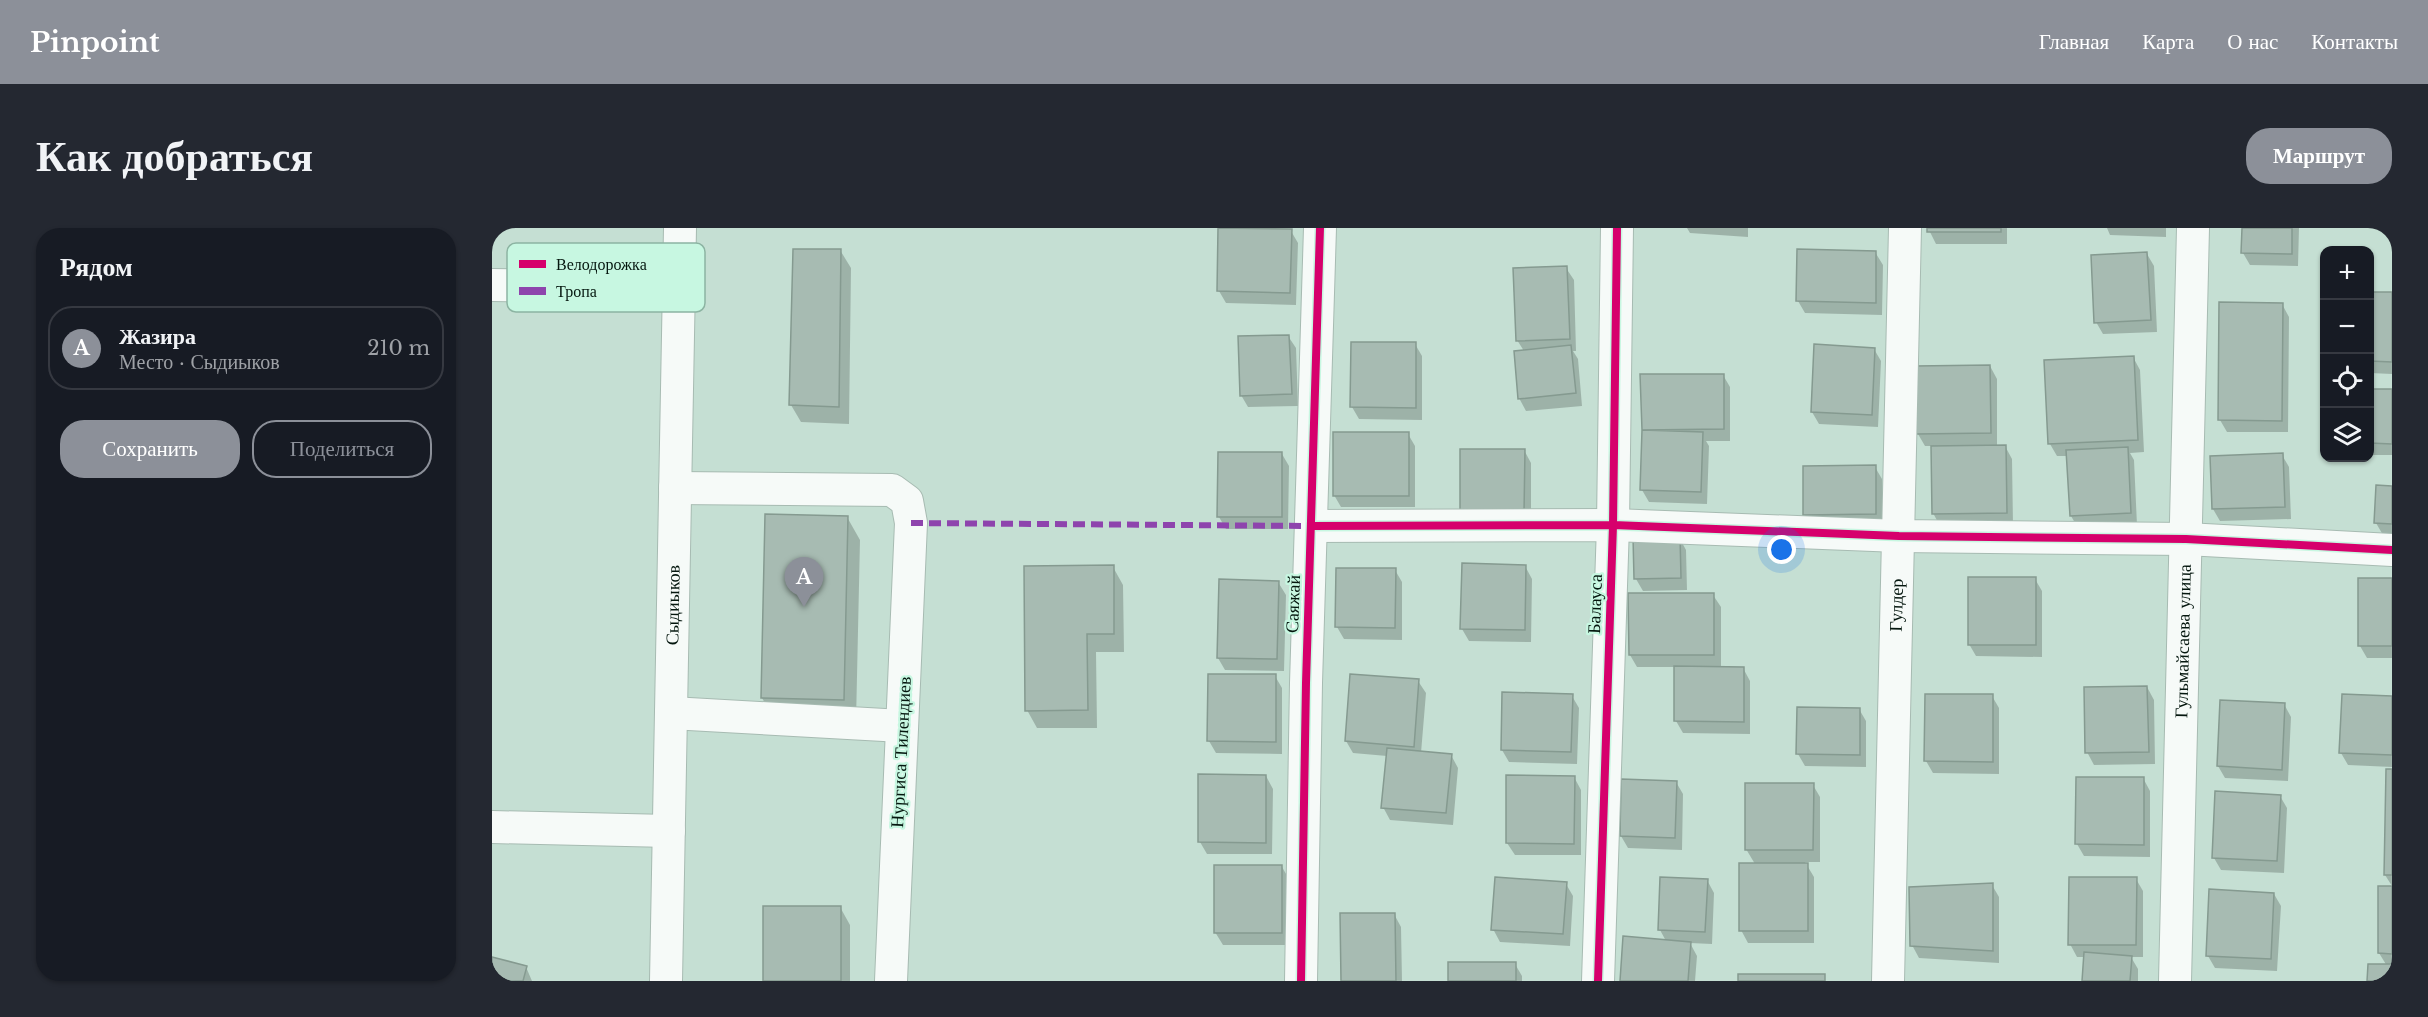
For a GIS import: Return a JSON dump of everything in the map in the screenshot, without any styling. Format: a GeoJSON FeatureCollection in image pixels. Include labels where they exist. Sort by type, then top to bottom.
{"type":"FeatureCollection","features":[{"type":"Feature","properties":{"kind":"street","name":"Сыдиыков"},"geometry":{"type":"LineString","coordinates":[[680,228],[680,243]]}},
{"type":"Feature","properties":{"kind":"street","name":"Саяжай"},"geometry":{"type":"LineString","coordinates":[[1301,981],[1320,228]]}},
{"type":"Feature","properties":{"kind":"street","name":"Балауса"},"geometry":{"type":"LineString","coordinates":[[1598,981],[1613,525],[1617,228]]}},
{"type":"Feature","properties":{"kind":"street","name":"Гулдер"},"geometry":{"type":"LineString","coordinates":[[1888,981],[1905,228]]}},
{"type":"Feature","properties":{"kind":"street","name":"Гульмайсаева улица"},"geometry":{"type":"LineString","coordinates":[[2175,981],[2193,228]]}},
{"type":"Feature","properties":{"kind":"street"},"geometry":{"type":"LineString","coordinates":[[492,285],[507,285]]}},
{"type":"Feature","properties":{"kind":"street","name":"Сыдиыков"},"geometry":{"type":"LineString","coordinates":[[666,981],[679,312]]}},
{"type":"Feature","properties":{"kind":"street","name":"Нургиса Тилендиев"},"geometry":{"type":"LineString","coordinates":[[675,488],[892,490],[907,501],[910,523],[891,981]]}},
{"type":"Feature","properties":{"kind":"street"},"geometry":{"type":"LineString","coordinates":[[1311,526],[1613,525],[1899,536],[2186,539],[2392,550]]}},
{"type":"Feature","properties":{"kind":"street"},"geometry":{"type":"LineString","coordinates":[[671,713],[902,726]]}},
{"type":"Feature","properties":{"kind":"street"},"geometry":{"type":"LineString","coordinates":[[492,827],[669,831]]}},
{"type":"Feature","properties":{"kind":"building"},"geometry":{"type":"Polygon","coordinates":[[[1218,228],[1292,229],[1290,293],[1217,291],[1218,228]]]}},
{"type":"Feature","properties":{"kind":"building"},"geometry":{"type":"Polygon","coordinates":[[[1927,228],[2001,228],[2001,232],[1927,232],[1927,228]]]}},
{"type":"Feature","properties":{"kind":"building"},"geometry":{"type":"Polygon","coordinates":[[[2242,228],[2292,228],[2292,254],[2241,253],[2242,228]]]}},
{"type":"Feature","properties":{"kind":"building"},"geometry":{"type":"Polygon","coordinates":[[[793,249],[841,249],[839,407],[789,405],[793,249]]]}},
{"type":"Feature","properties":{"kind":"building"},"geometry":{"type":"Polygon","coordinates":[[[1797,249],[1876,251],[1876,303],[1796,301],[1797,249]]]}},
{"type":"Feature","properties":{"kind":"building"},"geometry":{"type":"Polygon","coordinates":[[[2147,252],[2151,320],[2094,323],[2091,255],[2147,252]]]}},
{"type":"Feature","properties":{"kind":"building"},"geometry":{"type":"Polygon","coordinates":[[[1567,266],[1570,339],[1516,341],[1513,268],[1567,266]]]}},
{"type":"Feature","properties":{"kind":"building"},"geometry":{"type":"Polygon","coordinates":[[[2374,292],[2392,292],[2392,362],[2374,361],[2374,292]]]}},
{"type":"Feature","properties":{"kind":"building"},"geometry":{"type":"Polygon","coordinates":[[[2219,302],[2283,303],[2282,421],[2218,420],[2219,302]]]}},
{"type":"Feature","properties":{"kind":"building"},"geometry":{"type":"Polygon","coordinates":[[[1289,335],[1292,394],[1240,396],[1238,336],[1289,335]]]}},
{"type":"Feature","properties":{"kind":"building"},"geometry":{"type":"Polygon","coordinates":[[[1351,342],[1416,342],[1416,408],[1350,407],[1351,342]]]}},
{"type":"Feature","properties":{"kind":"building"},"geometry":{"type":"Polygon","coordinates":[[[1814,344],[1875,348],[1872,415],[1811,412],[1814,344]]]}},
{"type":"Feature","properties":{"kind":"building"},"geometry":{"type":"Polygon","coordinates":[[[1571,345],[1576,393],[1518,399],[1514,351],[1571,345]]]}},
{"type":"Feature","properties":{"kind":"building"},"geometry":{"type":"Polygon","coordinates":[[[2134,356],[2138,440],[2048,444],[2044,360],[2134,356]]]}},
{"type":"Feature","properties":{"kind":"building"},"geometry":{"type":"Polygon","coordinates":[[[1990,365],[1991,433],[1916,434],[1915,366],[1990,365]]]}},
{"type":"Feature","properties":{"kind":"building"},"geometry":{"type":"Polygon","coordinates":[[[1640,374],[1724,374],[1724,429],[1642,430],[1640,374]]]}},
{"type":"Feature","properties":{"kind":"building"},"geometry":{"type":"Polygon","coordinates":[[[2374,389],[2392,389],[2392,444],[2374,443],[2374,389]]]}},
{"type":"Feature","properties":{"kind":"building"},"geometry":{"type":"Polygon","coordinates":[[[1642,430],[1703,432],[1701,492],[1640,490],[1642,430]]]}},
{"type":"Feature","properties":{"kind":"building"},"geometry":{"type":"Polygon","coordinates":[[[1333,432],[1409,432],[1409,496],[1333,496],[1333,432]]]}},
{"type":"Feature","properties":{"kind":"building"},"geometry":{"type":"Polygon","coordinates":[[[2006,445],[2007,513],[1932,514],[1931,446],[2006,445]]]}},
{"type":"Feature","properties":{"kind":"building"},"geometry":{"type":"Polygon","coordinates":[[[2128,447],[2131,513],[2070,516],[2066,450],[2128,447]]]}},
{"type":"Feature","properties":{"kind":"building"},"geometry":{"type":"Polygon","coordinates":[[[1460,449],[1525,449],[1524,514],[1460,514],[1460,449]]]}},
{"type":"Feature","properties":{"kind":"building"},"geometry":{"type":"Polygon","coordinates":[[[1218,452],[1282,452],[1282,517],[1217,517],[1218,452]]]}},
{"type":"Feature","properties":{"kind":"building"},"geometry":{"type":"Polygon","coordinates":[[[2283,453],[2285,507],[2212,509],[2210,456],[2283,453]]]}},
{"type":"Feature","properties":{"kind":"building"},"geometry":{"type":"Polygon","coordinates":[[[1876,465],[1876,514],[1803,515],[1803,466],[1876,465]]]}},
{"type":"Feature","properties":{"kind":"building"},"geometry":{"type":"Polygon","coordinates":[[[2376,485],[2392,486],[2392,524],[2374,523],[2376,485]]]}},
{"type":"Feature","properties":{"kind":"building"},"geometry":{"type":"Polygon","coordinates":[[[765,514],[848,516],[844,700],[761,698],[765,514]]]}},
{"type":"Feature","properties":{"kind":"building"},"geometry":{"type":"Polygon","coordinates":[[[1680,536],[1681,578],[1634,579],[1633,537],[1680,536]]]}},
{"type":"Feature","properties":{"kind":"building"},"geometry":{"type":"Polygon","coordinates":[[[1462,563],[1526,565],[1525,630],[1460,629],[1462,563]]]}},
{"type":"Feature","properties":{"kind":"building"},"geometry":{"type":"Polygon","coordinates":[[[1114,565],[1114,634],[1087,634],[1088,710],[1025,711],[1024,566],[1114,565]]]}},
{"type":"Feature","properties":{"kind":"building"},"geometry":{"type":"Polygon","coordinates":[[[1336,568],[1396,568],[1395,628],[1335,627],[1336,568]]]}},
{"type":"Feature","properties":{"kind":"building"},"geometry":{"type":"Polygon","coordinates":[[[1968,577],[2036,577],[2036,645],[1968,645],[1968,577]]]}},
{"type":"Feature","properties":{"kind":"building"},"geometry":{"type":"Polygon","coordinates":[[[2358,578],[2392,578],[2392,646],[2358,646],[2358,578]]]}},
{"type":"Feature","properties":{"kind":"building"},"geometry":{"type":"Polygon","coordinates":[[[1219,579],[1279,581],[1277,659],[1217,658],[1219,579]]]}},
{"type":"Feature","properties":{"kind":"building"},"geometry":{"type":"Polygon","coordinates":[[[1628,593],[1714,593],[1714,655],[1629,655],[1628,593]]]}},
{"type":"Feature","properties":{"kind":"building"},"geometry":{"type":"Polygon","coordinates":[[[1674,666],[1744,667],[1744,722],[1674,721],[1674,666]]]}},
{"type":"Feature","properties":{"kind":"building"},"geometry":{"type":"Polygon","coordinates":[[[1208,674],[1276,674],[1276,742],[1207,741],[1208,674]]]}},
{"type":"Feature","properties":{"kind":"building"},"geometry":{"type":"Polygon","coordinates":[[[1350,674],[1419,679],[1414,747],[1345,741],[1350,674]]]}},
{"type":"Feature","properties":{"kind":"building"},"geometry":{"type":"Polygon","coordinates":[[[2147,686],[2149,752],[2085,753],[2084,687],[2147,686]]]}},
{"type":"Feature","properties":{"kind":"building"},"geometry":{"type":"Polygon","coordinates":[[[1502,692],[1573,694],[1571,752],[1501,750],[1502,692]]]}},
{"type":"Feature","properties":{"kind":"building"},"geometry":{"type":"Polygon","coordinates":[[[1925,694],[1993,694],[1993,762],[1924,761],[1925,694]]]}},
{"type":"Feature","properties":{"kind":"building"},"geometry":{"type":"Polygon","coordinates":[[[2342,694],[2392,696],[2392,755],[2339,753],[2342,694]]]}},
{"type":"Feature","properties":{"kind":"building"},"geometry":{"type":"Polygon","coordinates":[[[2220,700],[2285,703],[2282,770],[2217,766],[2220,700]]]}},
{"type":"Feature","properties":{"kind":"building"},"geometry":{"type":"Polygon","coordinates":[[[1797,707],[1860,708],[1860,755],[1796,754],[1797,707]]]}},
{"type":"Feature","properties":{"kind":"building"},"geometry":{"type":"Polygon","coordinates":[[[1387,748],[1452,754],[1446,813],[1381,808],[1387,748]]]}},
{"type":"Feature","properties":{"kind":"building"},"geometry":{"type":"Polygon","coordinates":[[[2386,769],[2392,769],[2392,875],[2384,875],[2386,769]]]}},
{"type":"Feature","properties":{"kind":"building"},"geometry":{"type":"Polygon","coordinates":[[[1198,774],[1266,775],[1266,843],[1198,842],[1198,774]]]}},
{"type":"Feature","properties":{"kind":"building"},"geometry":{"type":"Polygon","coordinates":[[[1506,775],[1575,776],[1574,844],[1506,843],[1506,775]]]}},
{"type":"Feature","properties":{"kind":"building"},"geometry":{"type":"Polygon","coordinates":[[[2076,777],[2144,777],[2144,845],[2075,844],[2076,777]]]}},
{"type":"Feature","properties":{"kind":"building"},"geometry":{"type":"Polygon","coordinates":[[[1621,779],[1677,781],[1675,838],[1620,836],[1621,779]]]}},
{"type":"Feature","properties":{"kind":"building"},"geometry":{"type":"Polygon","coordinates":[[[1745,783],[1814,783],[1813,850],[1745,850],[1745,783]]]}},
{"type":"Feature","properties":{"kind":"building"},"geometry":{"type":"Polygon","coordinates":[[[2215,791],[2281,795],[2277,861],[2212,858],[2215,791]]]}},
{"type":"Feature","properties":{"kind":"building"},"geometry":{"type":"Polygon","coordinates":[[[1739,863],[1808,863],[1808,931],[1739,931],[1739,863]]]}},
{"type":"Feature","properties":{"kind":"building"},"geometry":{"type":"Polygon","coordinates":[[[1214,865],[1282,865],[1282,933],[1214,933],[1214,865]]]}},
{"type":"Feature","properties":{"kind":"building"},"geometry":{"type":"Polygon","coordinates":[[[1495,877],[1567,882],[1563,934],[1491,930],[1495,877]]]}},
{"type":"Feature","properties":{"kind":"building"},"geometry":{"type":"Polygon","coordinates":[[[1660,877],[1708,879],[1705,932],[1658,930],[1660,877]]]}},
{"type":"Feature","properties":{"kind":"building"},"geometry":{"type":"Polygon","coordinates":[[[2069,877],[2137,877],[2136,945],[2068,945],[2069,877]]]}},
{"type":"Feature","properties":{"kind":"building"},"geometry":{"type":"Polygon","coordinates":[[[1993,883],[1993,951],[1910,946],[1909,887],[1993,883]]]}},
{"type":"Feature","properties":{"kind":"building"},"geometry":{"type":"Polygon","coordinates":[[[2378,886],[2392,886],[2392,954],[2378,953],[2378,886]]]}},
{"type":"Feature","properties":{"kind":"building"},"geometry":{"type":"Polygon","coordinates":[[[2209,889],[2274,893],[2271,959],[2206,956],[2209,889]]]}},
{"type":"Feature","properties":{"kind":"building"},"geometry":{"type":"Polygon","coordinates":[[[763,906],[841,906],[841,981],[763,981],[763,906]]]}},
{"type":"Feature","properties":{"kind":"building"},"geometry":{"type":"Polygon","coordinates":[[[1340,913],[1395,913],[1396,981],[1341,981],[1340,913]]]}},
{"type":"Feature","properties":{"kind":"building"},"geometry":{"type":"Polygon","coordinates":[[[1623,936],[1691,942],[1688,981],[1620,981],[1623,936]]]}},
{"type":"Feature","properties":{"kind":"building"},"geometry":{"type":"Polygon","coordinates":[[[2084,952],[2132,956],[2130,981],[2082,981],[2084,952]]]}},
{"type":"Feature","properties":{"kind":"building"},"geometry":{"type":"Polygon","coordinates":[[[492,957],[527,966],[523,981],[492,981],[492,957]]]}},
{"type":"Feature","properties":{"kind":"building"},"geometry":{"type":"Polygon","coordinates":[[[1448,962],[1516,962],[1516,981],[1448,981],[1448,962]]]}},
{"type":"Feature","properties":{"kind":"building"},"geometry":{"type":"Polygon","coordinates":[[[2368,964],[2392,964],[2392,981],[2367,981],[2368,964]]]}},
{"type":"Feature","properties":{"kind":"building"},"geometry":{"type":"Polygon","coordinates":[[[1738,974],[1825,974],[1825,981],[1738,981],[1738,974]]]}},
{"type":"Feature","properties":{"kind":"marked path"},"geometry":{"type":"LineString","coordinates":[[911,523],[1311,526]]}},
{"type":"Feature","properties":{"kind":"cycle path"},"geometry":{"type":"LineString","coordinates":[[1301,981],[1306,683],[1320,228]]}},
{"type":"Feature","properties":{"kind":"cycle path"},"geometry":{"type":"LineString","coordinates":[[1598,981],[1613,525],[1617,228]]}},
{"type":"Feature","properties":{"kind":"cycle path"},"geometry":{"type":"LineString","coordinates":[[1311,526],[1613,525],[1899,536],[2186,539],[2392,550]]}},
{"type":"Feature","properties":{"kind":"place","name":"Жазира"},"geometry":{"type":"Point","coordinates":[804,607]}}]}
